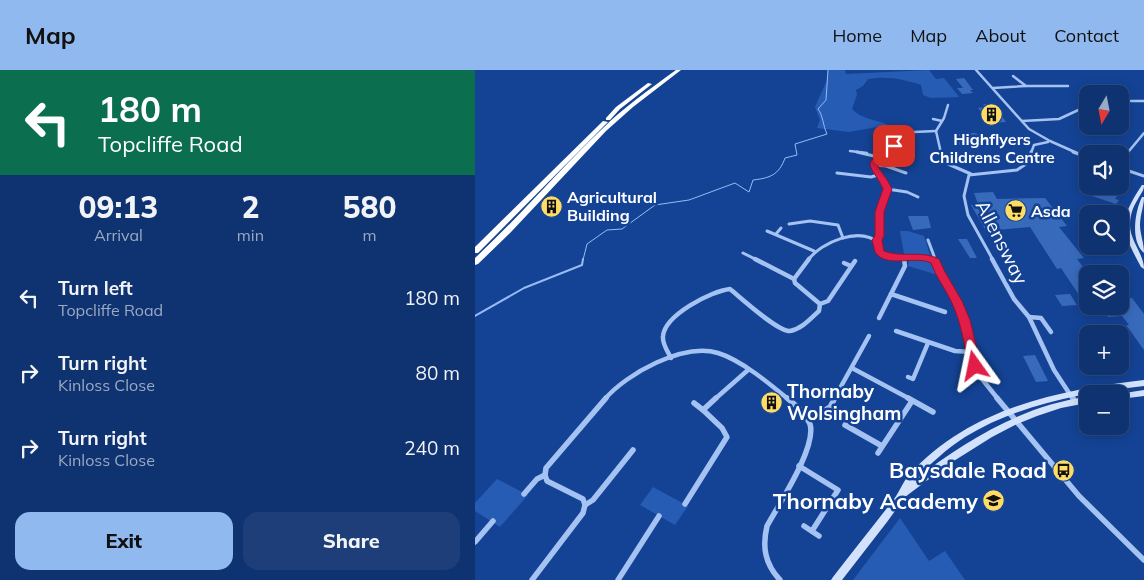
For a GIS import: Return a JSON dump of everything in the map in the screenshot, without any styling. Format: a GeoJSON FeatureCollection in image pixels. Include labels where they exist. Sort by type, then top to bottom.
{"type":"FeatureCollection","features":[{"type":"Feature","properties":{"kind":"highway"},"geometry":{"type":"LineString","coordinates":[[475,251],[623,104],[669,70]]}},
{"type":"Feature","properties":{"kind":"highway"},"geometry":{"type":"LineString","coordinates":[[608,119],[673,70]]}},
{"type":"Feature","properties":{"kind":"highway"},"geometry":{"type":"LineString","coordinates":[[475,262],[527,212],[605,129],[681,70]]}},
{"type":"Feature","properties":{"kind":"street"},"geometry":{"type":"LineString","coordinates":[[976,70],[1033,132],[1049,142],[1079,153]]}},
{"type":"Feature","properties":{"kind":"street"},"geometry":{"type":"LineString","coordinates":[[1013,76],[1026,86]]}},
{"type":"Feature","properties":{"kind":"street"},"geometry":{"type":"LineString","coordinates":[[993,88],[1068,86]]}},
{"type":"Feature","properties":{"kind":"street"},"geometry":{"type":"LineString","coordinates":[[1131,102],[1144,101]]}},
{"type":"Feature","properties":{"kind":"street"},"geometry":{"type":"LineString","coordinates":[[936,131],[947,107],[940,107]]}},
{"type":"Feature","properties":{"kind":"street"},"geometry":{"type":"LineString","coordinates":[[1022,121],[1059,119],[1079,110]]}},
{"type":"Feature","properties":{"kind":"street"},"geometry":{"type":"LineString","coordinates":[[933,119],[942,121]]}},
{"type":"Feature","properties":{"kind":"street"},"geometry":{"type":"LineString","coordinates":[[914,132],[920,130],[936,131]]}},
{"type":"Feature","properties":{"kind":"street"},"geometry":{"type":"LineString","coordinates":[[936,131],[940,141],[941,152],[947,163],[971,174]]}},
{"type":"Feature","properties":{"kind":"street"},"geometry":{"type":"LineString","coordinates":[[1129,151],[1144,133]]}},
{"type":"Feature","properties":{"kind":"street","name":"Allensway"},"geometry":{"type":"LineString","coordinates":[[1049,142],[1034,145],[1027,165],[1021,168],[971,174],[966,182],[964,191],[965,208],[1011,294],[1029,317],[1054,370],[1075,402]]}},
{"type":"Feature","properties":{"kind":"street"},"geometry":{"type":"LineString","coordinates":[[874,164],[878,158],[894,148],[899,150]]}},
{"type":"Feature","properties":{"kind":"street"},"geometry":{"type":"LineString","coordinates":[[850,151],[867,153],[878,158]]}},
{"type":"Feature","properties":{"kind":"street"},"geometry":{"type":"LineString","coordinates":[[874,164],[886,166],[898,173],[906,173]]}},
{"type":"Feature","properties":{"kind":"street"},"geometry":{"type":"LineString","coordinates":[[874,164],[878,175],[883,180],[887,189],[879,212],[879,236],[877,240],[882,255],[904,258],[932,258],[936,261],[939,272],[957,301],[969,338],[975,366],[982,379],[1080,498],[1144,560]]}},
{"type":"Feature","properties":{"kind":"street"},"geometry":{"type":"LineString","coordinates":[[1129,171],[1144,176]]}},
{"type":"Feature","properties":{"kind":"street"},"geometry":{"type":"LineString","coordinates":[[837,173],[862,176],[878,175]]}},
{"type":"Feature","properties":{"kind":"street"},"geometry":{"type":"LineString","coordinates":[[1144,186],[1128,213],[1127,230],[1131,244],[1144,267]]}},
{"type":"Feature","properties":{"kind":"street"},"geometry":{"type":"LineString","coordinates":[[887,189],[915,193],[918,197]]}},
{"type":"Feature","properties":{"kind":"street"},"geometry":{"type":"LineString","coordinates":[[1144,198],[1137,228],[1144,251]]}},
{"type":"Feature","properties":{"kind":"street"},"geometry":{"type":"LineString","coordinates":[[838,220],[843,238]]}},
{"type":"Feature","properties":{"kind":"street"},"geometry":{"type":"LineString","coordinates":[[789,224],[801,224],[810,221],[838,225]]}},
{"type":"Feature","properties":{"kind":"street"},"geometry":{"type":"LineString","coordinates":[[776,234],[781,228]]}},
{"type":"Feature","properties":{"kind":"street"},"geometry":{"type":"LineString","coordinates":[[767,231],[814,251]]}},
{"type":"Feature","properties":{"kind":"street"},"geometry":{"type":"LineString","coordinates":[[794,279],[814,251],[830,241],[843,238],[873,238],[877,240]]}},
{"type":"Feature","properties":{"kind":"street"},"geometry":{"type":"LineString","coordinates":[[928,240],[934,256],[932,258]]}},
{"type":"Feature","properties":{"kind":"street"},"geometry":{"type":"LineString","coordinates":[[743,253],[746,257],[794,279],[795,284],[820,304]]}},
{"type":"Feature","properties":{"kind":"street"},"geometry":{"type":"LineString","coordinates":[[879,318],[905,266],[904,258]]}},
{"type":"Feature","properties":{"kind":"street"},"geometry":{"type":"LineString","coordinates":[[820,304],[828,301],[855,261]]}},
{"type":"Feature","properties":{"kind":"street"},"geometry":{"type":"LineString","coordinates":[[844,263],[851,266]]}},
{"type":"Feature","properties":{"kind":"street"},"geometry":{"type":"LineString","coordinates":[[671,358],[664,343],[663,335],[666,327],[680,314],[717,290],[730,289],[785,332],[796,330],[819,311],[820,304]]}},
{"type":"Feature","properties":{"kind":"street"},"geometry":{"type":"LineString","coordinates":[[891,294],[945,312]]}},
{"type":"Feature","properties":{"kind":"street"},"geometry":{"type":"LineString","coordinates":[[1029,317],[1041,318],[1051,332]]}},
{"type":"Feature","properties":{"kind":"street"},"geometry":{"type":"LineString","coordinates":[[896,332],[955,351],[971,352]]}},
{"type":"Feature","properties":{"kind":"street"},"geometry":{"type":"LineString","coordinates":[[808,420],[830,407],[869,336]]}},
{"type":"Feature","properties":{"kind":"street"},"geometry":{"type":"LineString","coordinates":[[908,377],[913,379],[928,343]]}},
{"type":"Feature","properties":{"kind":"street"},"geometry":{"type":"LineString","coordinates":[[532,580],[583,513],[585,505],[583,499],[547,481],[545,475],[546,468],[612,392],[625,380],[639,372],[686,353],[713,351],[735,360],[802,411],[808,420],[811,440],[767,526],[763,540],[765,556],[774,574],[780,580]]}},
{"type":"Feature","properties":{"kind":"street"},"geometry":{"type":"LineString","coordinates":[[852,368],[933,412]]}},
{"type":"Feature","properties":{"kind":"street"},"geometry":{"type":"LineString","coordinates":[[703,410],[748,370]]}},
{"type":"Feature","properties":{"kind":"street"},"geometry":{"type":"LineString","coordinates":[[836,580],[901,496],[912,477],[953,440],[1008,412],[1038,401],[1070,393],[1144,383]]}},
{"type":"Feature","properties":{"kind":"street"},"geometry":{"type":"LineString","coordinates":[[1129,395],[1144,393]]}},
{"type":"Feature","properties":{"kind":"street"},"geometry":{"type":"LineString","coordinates":[[878,453],[911,400]]}},
{"type":"Feature","properties":{"kind":"street"},"geometry":{"type":"LineString","coordinates":[[901,496],[965,449],[1014,420],[1079,401]]}},
{"type":"Feature","properties":{"kind":"street"},"geometry":{"type":"LineString","coordinates":[[685,504],[727,437],[723,428],[694,403]]}},
{"type":"Feature","properties":{"kind":"street"},"geometry":{"type":"LineString","coordinates":[[845,425],[882,446]]}},
{"type":"Feature","properties":{"kind":"street"},"geometry":{"type":"LineString","coordinates":[[585,505],[593,500],[633,450]]}},
{"type":"Feature","properties":{"kind":"street"},"geometry":{"type":"LineString","coordinates":[[799,466],[838,490],[812,531]]}},
{"type":"Feature","properties":{"kind":"street"},"geometry":{"type":"LineString","coordinates":[[523,494],[537,479],[545,475]]}},
{"type":"Feature","properties":{"kind":"street"},"geometry":{"type":"LineString","coordinates":[[618,580],[659,516]]}},
{"type":"Feature","properties":{"kind":"street"},"geometry":{"type":"LineString","coordinates":[[475,542],[493,521]]}},
{"type":"Feature","properties":{"kind":"street"},"geometry":{"type":"LineString","coordinates":[[804,526],[819,536]]}},
{"type":"Feature","properties":{"kind":"shaded area"},"geometry":{"type":"Polygon","coordinates":[[[828,70],[845,70],[846,74],[929,70],[936,79],[944,78],[959,97],[931,98],[923,95],[921,85],[889,78],[868,79],[863,86],[856,90],[857,95],[852,109],[865,117],[888,125],[849,132],[817,128],[820,120],[815,107],[827,80],[828,70]]]}},
{"type":"Feature","properties":{"kind":"shaded area"},"geometry":{"type":"Polygon","coordinates":[[[900,231],[908,231],[924,236],[938,275],[908,266],[909,260],[904,254],[900,231]]]}},
{"type":"Feature","properties":{"kind":"shaded area"},"geometry":{"type":"Polygon","coordinates":[[[497,479],[528,495],[500,527],[475,511],[475,503],[497,479]]]}},
{"type":"Feature","properties":{"kind":"shaded area"},"geometry":{"type":"Polygon","coordinates":[[[653,487],[688,506],[675,525],[640,505],[653,487]]]}},
{"type":"Feature","properties":{"kind":"shaded area"},"geometry":{"type":"Polygon","coordinates":[[[900,518],[929,561],[945,551],[965,580],[853,580],[900,518]]]}},
{"type":"Feature","properties":{"kind":"building"},"geometry":{"type":"Polygon","coordinates":[[[964,78],[973,90],[970,90],[973,93],[962,94],[957,88],[963,88],[956,79],[964,78]]]}},
{"type":"Feature","properties":{"kind":"building","name":"Highflyers Childrens Centre"},"geometry":{"type":"Polygon","coordinates":[[[983,104],[994,105],[1006,122],[990,123],[978,108],[986,107],[983,104]]]}},
{"type":"Feature","properties":{"kind":"building"},"geometry":{"type":"Polygon","coordinates":[[[957,134],[997,135],[1003,143],[955,145],[957,134]]]}},
{"type":"Feature","properties":{"kind":"building","name":"Asda"},"geometry":{"type":"Polygon","coordinates":[[[993,192],[997,199],[1045,198],[1067,226],[1059,227],[1079,252],[1079,255],[1084,258],[1077,259],[1082,265],[1079,265],[1079,295],[1061,268],[1057,269],[1030,227],[986,231],[971,205],[978,204],[974,193],[993,192]]]}},
{"type":"Feature","properties":{"kind":"building"},"geometry":{"type":"Polygon","coordinates":[[[1118,195],[1115,199],[1119,200],[1116,204],[1092,196],[1118,195]]]}},
{"type":"Feature","properties":{"kind":"building"},"geometry":{"type":"Polygon","coordinates":[[[908,216],[928,216],[931,228],[913,230],[908,216]]]}},
{"type":"Feature","properties":{"kind":"building"},"geometry":{"type":"Polygon","coordinates":[[[958,239],[967,239],[977,258],[970,258],[958,239]]]}},
{"type":"Feature","properties":{"kind":"building"},"geometry":{"type":"Polygon","coordinates":[[[1070,294],[1077,305],[1062,306],[1055,295],[1070,294]]]}},
{"type":"Feature","properties":{"kind":"building"},"geometry":{"type":"Polygon","coordinates":[[[1129,298],[1132,298],[1144,314],[1144,350],[1122,316],[1108,317],[1106,315],[1129,315],[1129,298]]]}},
{"type":"Feature","properties":{"kind":"building"},"geometry":{"type":"Polygon","coordinates":[[[1035,355],[1048,381],[1036,382],[1023,356],[1035,355]]]}},
{"type":"Feature","properties":{"kind":"waterway"},"geometry":{"type":"LineString","coordinates":[[583,260],[587,244],[607,230],[622,229],[655,205],[689,200],[735,183],[749,192],[753,180],[773,175],[783,164],[785,158],[797,155],[795,144],[827,134],[818,109],[826,100],[828,70]]}},
{"type":"Feature","properties":{"kind":"waterway"},"geometry":{"type":"LineString","coordinates":[[475,316],[524,288],[582,265],[583,259]]}},
{"type":"Feature","properties":{"kind":"place","name":"Highflyers Childrens Centre"},"geometry":{"type":"Point","coordinates":[992,115]}},
{"type":"Feature","properties":{"kind":"place","name":"Agricultural Building"},"geometry":{"type":"Point","coordinates":[551,206]}},
{"type":"Feature","properties":{"kind":"place","name":"Asda"},"geometry":{"type":"Point","coordinates":[1015,211]}},
{"type":"Feature","properties":{"kind":"place","name":"Thornaby Wolsingham"},"geometry":{"type":"Point","coordinates":[771,402]}},
{"type":"Feature","properties":{"kind":"place","name":"Baysdale Road"},"geometry":{"type":"Point","coordinates":[1063,470]}},
{"type":"Feature","properties":{"kind":"place","name":"Thornaby Academy"},"geometry":{"type":"Point","coordinates":[994,501]}},
{"type":"Feature","properties":{"kind":"route"},"geometry":{"type":"LineString","coordinates":[[894,146],[894,149],[878,158],[874,164],[874,169],[883,180],[887,189],[879,212],[879,236],[877,240],[879,252],[882,255],[896,257],[928,257],[936,261],[939,272],[957,301],[965,320],[975,366]]}}]}
